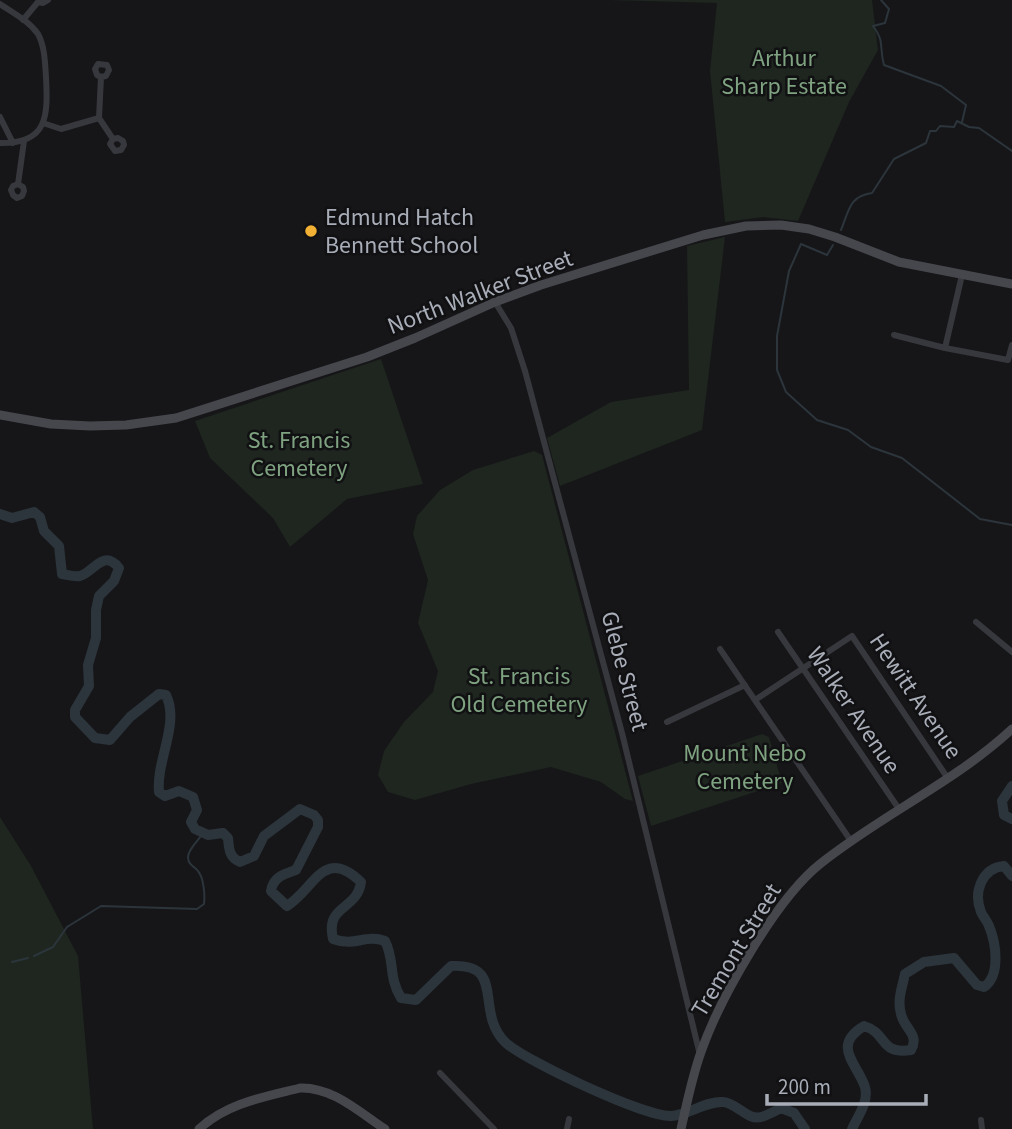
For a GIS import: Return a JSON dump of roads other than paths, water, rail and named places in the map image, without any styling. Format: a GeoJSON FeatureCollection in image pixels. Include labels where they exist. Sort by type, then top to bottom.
{"type":"FeatureCollection","features":[{"type":"Feature","properties":{"kind":"main road","name":"North Walker Street"},"geometry":{"type":"LineString","coordinates":[[0,415],[51,424],[90,426],[126,425],[176,418],[367,356],[495,302],[703,235],[756,225],[791,226],[818,231],[899,262],[1012,284]]}},
{"type":"Feature","properties":{"kind":"main road","name":"Tremont Street"},"geometry":{"type":"LineString","coordinates":[[681,1128],[700,1056],[731,989],[786,900],[811,871],[851,841],[976,758],[1012,729]]}},
{"type":"Feature","properties":{"kind":"main road"},"geometry":{"type":"LineString","coordinates":[[199,1129],[214,1116],[237,1105],[305,1088],[328,1093],[385,1129]]}},
{"type":"Feature","properties":{"kind":"street"},"geometry":{"type":"LineString","coordinates":[[23,20],[37,1],[43,3],[48,0]]}},
{"type":"Feature","properties":{"kind":"street"},"geometry":{"type":"LineString","coordinates":[[0,4],[23,20],[39,36],[43,50],[47,106],[43,123],[34,135],[23,141],[0,143]]}},
{"type":"Feature","properties":{"kind":"street"},"geometry":{"type":"LineString","coordinates":[[101,77],[99,118],[113,139]]}},
{"type":"Feature","properties":{"kind":"street"},"geometry":{"type":"LineString","coordinates":[[0,117],[13,143]]}},
{"type":"Feature","properties":{"kind":"street"},"geometry":{"type":"LineString","coordinates":[[43,123],[61,129],[99,118]]}},
{"type":"Feature","properties":{"kind":"street"},"geometry":{"type":"LineString","coordinates":[[18,184],[23,141]]}},
{"type":"Feature","properties":{"kind":"street"},"geometry":{"type":"LineString","coordinates":[[945,348],[962,275]]}},
{"type":"Feature","properties":{"kind":"street","name":"Glebe Street"},"geometry":{"type":"LineString","coordinates":[[495,302],[514,337],[525,371],[622,733],[700,1056]]}},
{"type":"Feature","properties":{"kind":"street"},"geometry":{"type":"LineString","coordinates":[[894,335],[1008,360],[1012,345]]}},
{"type":"Feature","properties":{"kind":"street"},"geometry":{"type":"LineString","coordinates":[[976,622],[1012,652]]}},
{"type":"Feature","properties":{"kind":"street","name":"Walker Avenue"},"geometry":{"type":"LineString","coordinates":[[778,632],[898,809]]}},
{"type":"Feature","properties":{"kind":"street","name":"Hewitt Avenue"},"geometry":{"type":"LineString","coordinates":[[803,668],[852,636],[947,777]]}},
{"type":"Feature","properties":{"kind":"street"},"geometry":{"type":"LineString","coordinates":[[720,649],[851,841]]}},
{"type":"Feature","properties":{"kind":"street"},"geometry":{"type":"LineString","coordinates":[[755,700],[803,668]]}},
{"type":"Feature","properties":{"kind":"street"},"geometry":{"type":"LineString","coordinates":[[667,722],[745,685]]}},
{"type":"Feature","properties":{"kind":"street"},"geometry":{"type":"LineString","coordinates":[[440,1073],[494,1129]]}},
{"type":"Feature","properties":{"kind":"street"},"geometry":{"type":"LineString","coordinates":[[567,1129],[569,1119]]}},
{"type":"Feature","properties":{"kind":"street"},"geometry":{"type":"LineString","coordinates":[[981,1120],[982,1129]]}},
{"type":"Feature","properties":{"kind":"waterway"},"geometry":{"type":"LineString","coordinates":[[881,0],[889,9],[885,23],[873,26],[880,40],[884,65],[941,86],[966,105],[962,122]]}},
{"type":"Feature","properties":{"kind":"waterway"},"geometry":{"type":"LineString","coordinates":[[841,230],[854,201],[872,193],[894,159],[926,143],[930,131],[936,131],[940,126],[954,127],[957,121],[979,128],[1012,151]]}},
{"type":"Feature","properties":{"kind":"waterway"},"geometry":{"type":"LineString","coordinates":[[833,245],[827,255],[801,244],[789,271],[777,336],[777,370],[786,392],[817,420],[848,430],[871,447],[902,458],[980,519],[1012,525]]}},
{"type":"Feature","properties":{"kind":"waterway"},"geometry":{"type":"LineString","coordinates":[[0,514],[12,518],[34,512],[40,517],[44,531],[59,546],[62,574],[80,576],[98,563],[108,560],[119,568],[114,581],[99,596],[96,638],[88,665],[89,686],[75,710],[75,717],[95,738],[110,740],[130,717],[159,694],[166,695],[170,718],[159,792],[165,796],[179,791],[193,797],[197,810],[191,822],[195,829],[208,835],[223,833],[228,838],[232,855],[240,862],[254,856],[264,836],[300,809],[314,815],[318,820],[318,827],[296,870],[277,879],[271,891],[287,906],[329,869],[338,868],[348,872],[361,882],[354,898],[333,919],[333,939],[348,942],[372,939],[385,941],[394,983],[401,998],[416,1000],[451,966],[468,967],[479,972],[485,981],[491,1017],[505,1042],[559,1074],[612,1098],[657,1114],[677,1115],[723,1102],[756,1118],[781,1108],[794,1113],[805,1129]]}},
{"type":"Feature","properties":{"kind":"waterway"},"geometry":{"type":"LineString","coordinates":[[1012,786],[1002,801],[1004,815],[1012,819]]}},
{"type":"Feature","properties":{"kind":"waterway"},"geometry":{"type":"LineString","coordinates":[[34,956],[53,947],[67,927],[101,906],[197,909],[204,904],[202,878],[188,860],[188,854],[203,833]]}},
{"type":"Feature","properties":{"kind":"waterway"},"geometry":{"type":"LineString","coordinates":[[852,1129],[866,1098],[865,1087],[849,1055],[849,1041],[854,1033],[864,1026],[877,1033],[888,1046],[901,1051],[911,1050],[914,1040],[901,1014],[900,994],[905,974],[924,962],[954,958],[977,985],[984,987],[993,975],[995,950],[989,926],[979,904],[979,889],[985,876],[996,868],[1004,866],[1012,876]]}},
{"type":"Feature","properties":{"kind":"waterway"},"geometry":{"type":"LineString","coordinates":[[12,962],[28,958]]}},
{"type":"Feature","properties":{"kind":"place","name":"Edmund Hatch Bennett School"},"geometry":{"type":"Point","coordinates":[311,231]}},
{"type":"Feature","properties":{"kind":"park label","name":"Arthur Sharp Estate"},"geometry":{"type":"Point","coordinates":[784,72]}},
{"type":"Feature","properties":{"kind":"park label","name":"St. Francis Cemetery"},"geometry":{"type":"Point","coordinates":[299,454]}},
{"type":"Feature","properties":{"kind":"park label","name":"St. Francis Old Cemetery"},"geometry":{"type":"Point","coordinates":[519,690]}},
{"type":"Feature","properties":{"kind":"park label","name":"Mount Nebo Cemetery"},"geometry":{"type":"Point","coordinates":[745,767]}}]}
